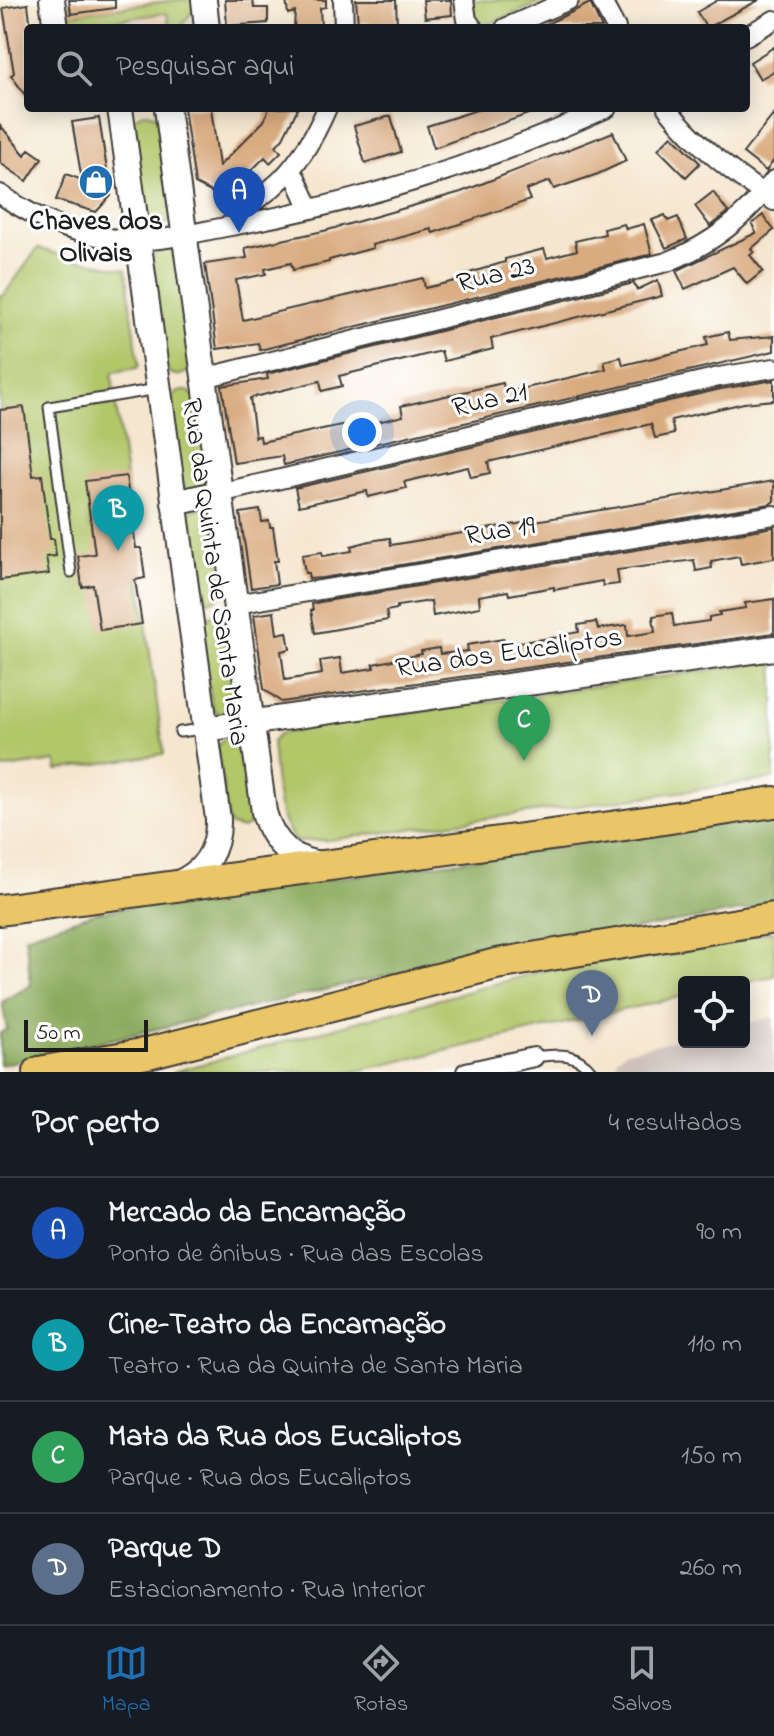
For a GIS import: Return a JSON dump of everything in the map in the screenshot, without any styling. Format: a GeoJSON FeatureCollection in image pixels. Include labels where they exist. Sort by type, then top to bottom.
{"type":"FeatureCollection","features":[{"type":"Feature","properties":{"kind":"highway"},"geometry":{"type":"LineString","coordinates":[[0,910],[774,802]]}},
{"type":"Feature","properties":{"kind":"highway"},"geometry":{"type":"LineString","coordinates":[[39,1072],[148,1053],[496,964],[774,918]]}},
{"type":"Feature","properties":{"kind":"highway"},"geometry":{"type":"LineString","coordinates":[[104,1072],[148,1053]]}},
{"type":"Feature","properties":{"kind":"street"},"geometry":{"type":"LineString","coordinates":[[52,0],[55,24]]}},
{"type":"Feature","properties":{"kind":"street"},"geometry":{"type":"LineString","coordinates":[[204,0],[207,24]]}},
{"type":"Feature","properties":{"kind":"street"},"geometry":{"type":"LineString","coordinates":[[343,0],[344,24]]}},
{"type":"Feature","properties":{"kind":"street"},"geometry":{"type":"LineString","coordinates":[[464,0],[470,24]]}},
{"type":"Feature","properties":{"kind":"street"},"geometry":{"type":"LineString","coordinates":[[514,24],[569,0]]}},
{"type":"Feature","properties":{"kind":"street"},"geometry":{"type":"LineString","coordinates":[[601,0],[614,24]]}},
{"type":"Feature","properties":{"kind":"street"},"geometry":{"type":"LineString","coordinates":[[750,34],[774,20]]}},
{"type":"Feature","properties":{"kind":"street","name":"Rua da Quinta de Santa Maria"},"geometry":{"type":"LineString","coordinates":[[121,112],[218,819],[212,853],[189,878],[167,886]]}},
{"type":"Feature","properties":{"kind":"street","name":"Rua da Quinta de Santa Maria"},"geometry":{"type":"LineString","coordinates":[[168,112],[196,232],[204,378],[264,812],[272,834],[287,852],[297,858],[331,864]]}},
{"type":"Feature","properties":{"kind":"street"},"geometry":{"type":"LineString","coordinates":[[239,224],[237,217],[243,210],[290,171],[304,153],[325,112]]}},
{"type":"Feature","properties":{"kind":"street"},"geometry":{"type":"LineString","coordinates":[[0,194],[39,218],[61,227],[103,237],[138,240],[239,224],[376,192],[481,159],[597,112]]}},
{"type":"Feature","properties":{"kind":"street"},"geometry":{"type":"LineString","coordinates":[[671,112],[708,152],[770,191]]}},
{"type":"Feature","properties":{"kind":"street"},"geometry":{"type":"LineString","coordinates":[[290,171],[310,209]]}},
{"type":"Feature","properties":{"kind":"street","name":"Rua 23"},"geometry":{"type":"LineString","coordinates":[[204,378],[667,262],[718,236],[770,191]]}},
{"type":"Feature","properties":{"kind":"street","name":"Rua 21"},"geometry":{"type":"LineString","coordinates":[[220,493],[719,377],[774,368]]}},
{"type":"Feature","properties":{"kind":"street"},"geometry":{"type":"LineString","coordinates":[[174,503],[220,493]]}},
{"type":"Feature","properties":{"kind":"street","name":"Rua 19"},"geometry":{"type":"LineString","coordinates":[[235,604],[774,515]]}},
{"type":"Feature","properties":{"kind":"street","name":"Rua dos Eucaliptos"},"geometry":{"type":"LineString","coordinates":[[205,729],[774,648]]}},
{"type":"Feature","properties":{"kind":"street"},"geometry":{"type":"LineString","coordinates":[[466,1072],[534,1057]]}},
{"type":"Feature","properties":{"kind":"lane"},"geometry":{"type":"LineString","coordinates":[[71,572],[49,407],[158,389]]}},
{"type":"Feature","properties":{"kind":"lane"},"geometry":{"type":"LineString","coordinates":[[180,732],[205,729]]}},
{"type":"Feature","properties":{"kind":"lane"},"geometry":{"type":"LineString","coordinates":[[534,1057],[562,1053],[578,1058],[592,1072]]}},
{"type":"Feature","properties":{"kind":"shaded area"},"geometry":{"type":"Polygon","coordinates":[[[57,0],[199,0],[202,24],[60,24],[57,0]]]}},
{"type":"Feature","properties":{"kind":"shaded area"},"geometry":{"type":"Polygon","coordinates":[[[774,1017],[774,1072],[615,1072],[617,1058],[627,1051],[678,1039],[678,1048],[750,1048],[750,1023],[774,1017]]]}},
{"type":"Feature","properties":{"kind":"green space"},"geometry":{"type":"Polygon","coordinates":[[[175,0],[194,0],[195,8],[183,24],[169,24],[167,13],[115,20],[108,24],[65,24],[63,6],[70,5],[71,14],[175,0]]]}},
{"type":"Feature","properties":{"kind":"green space"},"geometry":{"type":"Polygon","coordinates":[[[471,0],[547,0],[489,24],[479,24],[473,15],[471,0]]]}},
{"type":"Feature","properties":{"kind":"green space"},"geometry":{"type":"Polygon","coordinates":[[[144,112],[159,119],[172,216],[160,227],[144,220],[131,123],[144,112]]]}},
{"type":"Feature","properties":{"kind":"green space"},"geometry":{"type":"Polygon","coordinates":[[[38,248],[126,269],[139,365],[114,372],[112,376],[164,754],[57,770],[56,761],[0,769],[0,295],[3,296],[38,248]]]}},
{"type":"Feature","properties":{"kind":"green space"},"geometry":{"type":"Polygon","coordinates":[[[163,249],[169,249],[178,256],[193,364],[180,375],[172,374],[165,368],[150,260],[163,249]]]}},
{"type":"Feature","properties":{"kind":"green space"},"geometry":{"type":"Polygon","coordinates":[[[188,391],[197,398],[209,474],[206,485],[190,491],[181,484],[170,402],[176,393],[188,391]]]}},
{"type":"Feature","properties":{"kind":"green space"},"geometry":{"type":"Polygon","coordinates":[[[204,506],[213,513],[224,590],[211,601],[196,594],[185,517],[188,512],[204,506]]]}},
{"type":"Feature","properties":{"kind":"green space"},"geometry":{"type":"Polygon","coordinates":[[[213,615],[219,615],[228,622],[240,704],[233,713],[221,715],[212,708],[200,626],[213,615]]]}},
{"type":"Feature","properties":{"kind":"green space"},"geometry":{"type":"Polygon","coordinates":[[[774,661],[774,779],[297,842],[289,832],[280,808],[272,742],[279,734],[774,661]]]}},
{"type":"Feature","properties":{"kind":"green space"},"geometry":{"type":"Polygon","coordinates":[[[230,737],[241,739],[245,744],[255,818],[243,829],[228,822],[217,748],[220,742],[230,737]]]}},
{"type":"Feature","properties":{"kind":"green space"},"geometry":{"type":"Polygon","coordinates":[[[774,817],[774,905],[438,964],[0,1065],[0,1033],[7,1029],[2,1002],[31,985],[25,936],[97,912],[774,817]]]}},
{"type":"Feature","properties":{"kind":"green space"},"geometry":{"type":"Polygon","coordinates":[[[774,931],[774,976],[750,981],[750,976],[678,976],[678,997],[353,1072],[173,1072],[553,968],[774,931]]]}},
{"type":"Feature","properties":{"kind":"building"},"geometry":{"type":"Polygon","coordinates":[[[69,0],[115,0],[115,8],[71,14],[69,0]]]}},
{"type":"Feature","properties":{"kind":"building"},"geometry":{"type":"Polygon","coordinates":[[[225,0],[253,0],[254,8],[268,8],[268,23],[227,24],[225,0]]]}},
{"type":"Feature","properties":{"kind":"building"},"geometry":{"type":"Polygon","coordinates":[[[286,0],[326,0],[326,7],[320,8],[321,24],[294,24],[295,12],[288,14],[286,0]]]}},
{"type":"Feature","properties":{"kind":"building"},"geometry":{"type":"Polygon","coordinates":[[[356,0],[396,0],[397,24],[358,23],[356,0]]]}},
{"type":"Feature","properties":{"kind":"building"},"geometry":{"type":"Polygon","coordinates":[[[423,0],[451,0],[452,15],[425,18],[423,0]]]}},
{"type":"Feature","properties":{"kind":"building"},"geometry":{"type":"Polygon","coordinates":[[[718,0],[759,0],[714,24],[704,24],[697,12],[718,0]]]}},
{"type":"Feature","properties":{"kind":"building"},"geometry":{"type":"Polygon","coordinates":[[[590,3],[600,24],[546,24],[590,3]]]}},
{"type":"Feature","properties":{"kind":"building"},"geometry":{"type":"Polygon","coordinates":[[[28,4],[30,24],[24,24],[24,93],[11,75],[14,73],[3,8],[28,4]]]}},
{"type":"Feature","properties":{"kind":"building"},"geometry":{"type":"Polygon","coordinates":[[[774,47],[774,71],[760,79],[750,62],[774,47]]]}},
{"type":"Feature","properties":{"kind":"building"},"geometry":{"type":"Polygon","coordinates":[[[185,112],[212,112],[219,166],[264,121],[267,112],[296,112],[276,146],[281,152],[270,163],[265,157],[249,173],[215,194],[195,184],[185,112]]]}},
{"type":"Feature","properties":{"kind":"building"},"geometry":{"type":"Polygon","coordinates":[[[471,112],[534,112],[434,148],[427,126],[471,112]]]}},
{"type":"Feature","properties":{"kind":"building"},"geometry":{"type":"Polygon","coordinates":[[[774,114],[774,160],[766,171],[743,153],[774,114]]]}},
{"type":"Feature","properties":{"kind":"building"},"geometry":{"type":"Polygon","coordinates":[[[391,116],[401,152],[365,163],[354,126],[391,116]]]}},
{"type":"Feature","properties":{"kind":"building"},"geometry":{"type":"Polygon","coordinates":[[[99,118],[111,196],[96,212],[56,200],[66,174],[82,180],[72,122],[99,118]]]}},
{"type":"Feature","properties":{"kind":"building"},"geometry":{"type":"Polygon","coordinates":[[[0,125],[25,155],[29,149],[42,158],[27,181],[0,163],[0,125]]]}},
{"type":"Feature","properties":{"kind":"building"},"geometry":{"type":"Polygon","coordinates":[[[613,132],[626,161],[598,174],[554,189],[550,181],[526,190],[530,200],[433,233],[431,229],[372,245],[373,248],[329,262],[293,270],[291,263],[265,269],[266,274],[236,280],[243,320],[423,278],[425,288],[464,279],[463,275],[505,262],[505,259],[544,249],[547,258],[577,250],[575,241],[605,234],[604,229],[624,224],[626,229],[644,224],[652,254],[260,350],[258,343],[217,349],[205,264],[247,258],[245,248],[328,230],[461,192],[613,132]]]}},
{"type":"Feature","properties":{"kind":"building"},"geometry":{"type":"Polygon","coordinates":[[[672,135],[700,163],[686,177],[658,149],[672,135]]]}},
{"type":"Feature","properties":{"kind":"building"},"geometry":{"type":"Polygon","coordinates":[[[713,192],[728,212],[710,226],[695,206],[713,192]]]}},
{"type":"Feature","properties":{"kind":"building"},"geometry":{"type":"Polygon","coordinates":[[[665,215],[668,221],[678,217],[687,239],[666,248],[652,220],[665,215]]]}},
{"type":"Feature","properties":{"kind":"building"},"geometry":{"type":"Polygon","coordinates":[[[763,215],[774,230],[751,249],[754,252],[750,255],[763,271],[747,284],[733,267],[685,289],[676,271],[756,233],[752,224],[763,215]]]}},
{"type":"Feature","properties":{"kind":"building"},"geometry":{"type":"Polygon","coordinates":[[[658,280],[662,296],[491,339],[493,349],[444,361],[441,351],[339,376],[342,386],[322,391],[320,381],[250,398],[255,437],[260,436],[261,442],[351,423],[352,428],[403,416],[401,406],[503,383],[505,393],[606,369],[604,361],[621,357],[623,365],[708,345],[706,337],[728,332],[730,340],[774,336],[774,351],[284,465],[282,456],[234,463],[222,386],[268,379],[267,374],[634,283],[637,290],[658,280]]]}},
{"type":"Feature","properties":{"kind":"building"},"geometry":{"type":"Polygon","coordinates":[[[774,380],[774,400],[744,403],[671,420],[674,434],[655,438],[651,424],[488,462],[490,473],[471,477],[468,467],[404,482],[406,488],[368,497],[367,491],[299,506],[295,488],[721,389],[774,380]]]}},
{"type":"Feature","properties":{"kind":"building"},"geometry":{"type":"Polygon","coordinates":[[[24,407],[33,476],[42,475],[50,539],[54,539],[56,556],[46,557],[49,574],[0,580],[0,410],[24,407]]]}},
{"type":"Feature","properties":{"kind":"building"},"geometry":{"type":"Polygon","coordinates":[[[126,476],[136,548],[141,548],[145,578],[135,580],[142,624],[100,630],[93,585],[82,587],[78,556],[95,554],[85,481],[126,476]]]}},
{"type":"Feature","properties":{"kind":"building"},"geometry":{"type":"Polygon","coordinates":[[[774,481],[774,501],[770,504],[322,578],[309,579],[308,573],[305,573],[302,555],[322,552],[323,556],[352,551],[351,546],[370,541],[390,538],[391,545],[774,481]]]}},
{"type":"Feature","properties":{"kind":"building"},"geometry":{"type":"Polygon","coordinates":[[[260,510],[262,522],[269,521],[270,527],[273,527],[278,561],[274,561],[277,584],[251,588],[240,513],[260,510]]]}},
{"type":"Feature","properties":{"kind":"building"},"geometry":{"type":"Polygon","coordinates":[[[774,527],[774,558],[741,564],[739,556],[711,561],[712,568],[696,571],[694,560],[617,570],[619,584],[603,586],[602,581],[509,595],[508,591],[479,596],[480,607],[433,616],[431,601],[397,606],[397,609],[386,611],[388,620],[315,633],[311,610],[312,604],[320,602],[774,527]]]}},
{"type":"Feature","properties":{"kind":"building"},"geometry":{"type":"Polygon","coordinates":[[[774,599],[774,633],[281,702],[264,689],[254,615],[274,612],[277,634],[287,632],[290,649],[281,651],[285,680],[322,674],[320,661],[340,658],[342,673],[374,668],[373,664],[439,648],[440,654],[468,651],[467,645],[504,639],[504,644],[568,636],[579,632],[578,625],[596,622],[598,629],[627,625],[628,636],[655,632],[653,616],[672,613],[674,626],[709,621],[709,617],[720,615],[719,612],[746,608],[745,603],[774,599]]]}},
{"type":"Feature","properties":{"kind":"place","name":"Chaves dos Olivais"},"geometry":{"type":"Point","coordinates":[96,182]}},
{"type":"Feature","properties":{"kind":"place","name":"Mercado da Encarnação"},"geometry":{"type":"Point","coordinates":[239,233]}},
{"type":"Feature","properties":{"kind":"place","name":"Cine-Teatro da Encarnação"},"geometry":{"type":"Point","coordinates":[118,551]}},
{"type":"Feature","properties":{"kind":"place","name":"Mata da Rua dos Eucaliptos"},"geometry":{"type":"Point","coordinates":[524,761]}},
{"type":"Feature","properties":{"kind":"place","name":"Parque D"},"geometry":{"type":"Point","coordinates":[592,1036]}}]}
